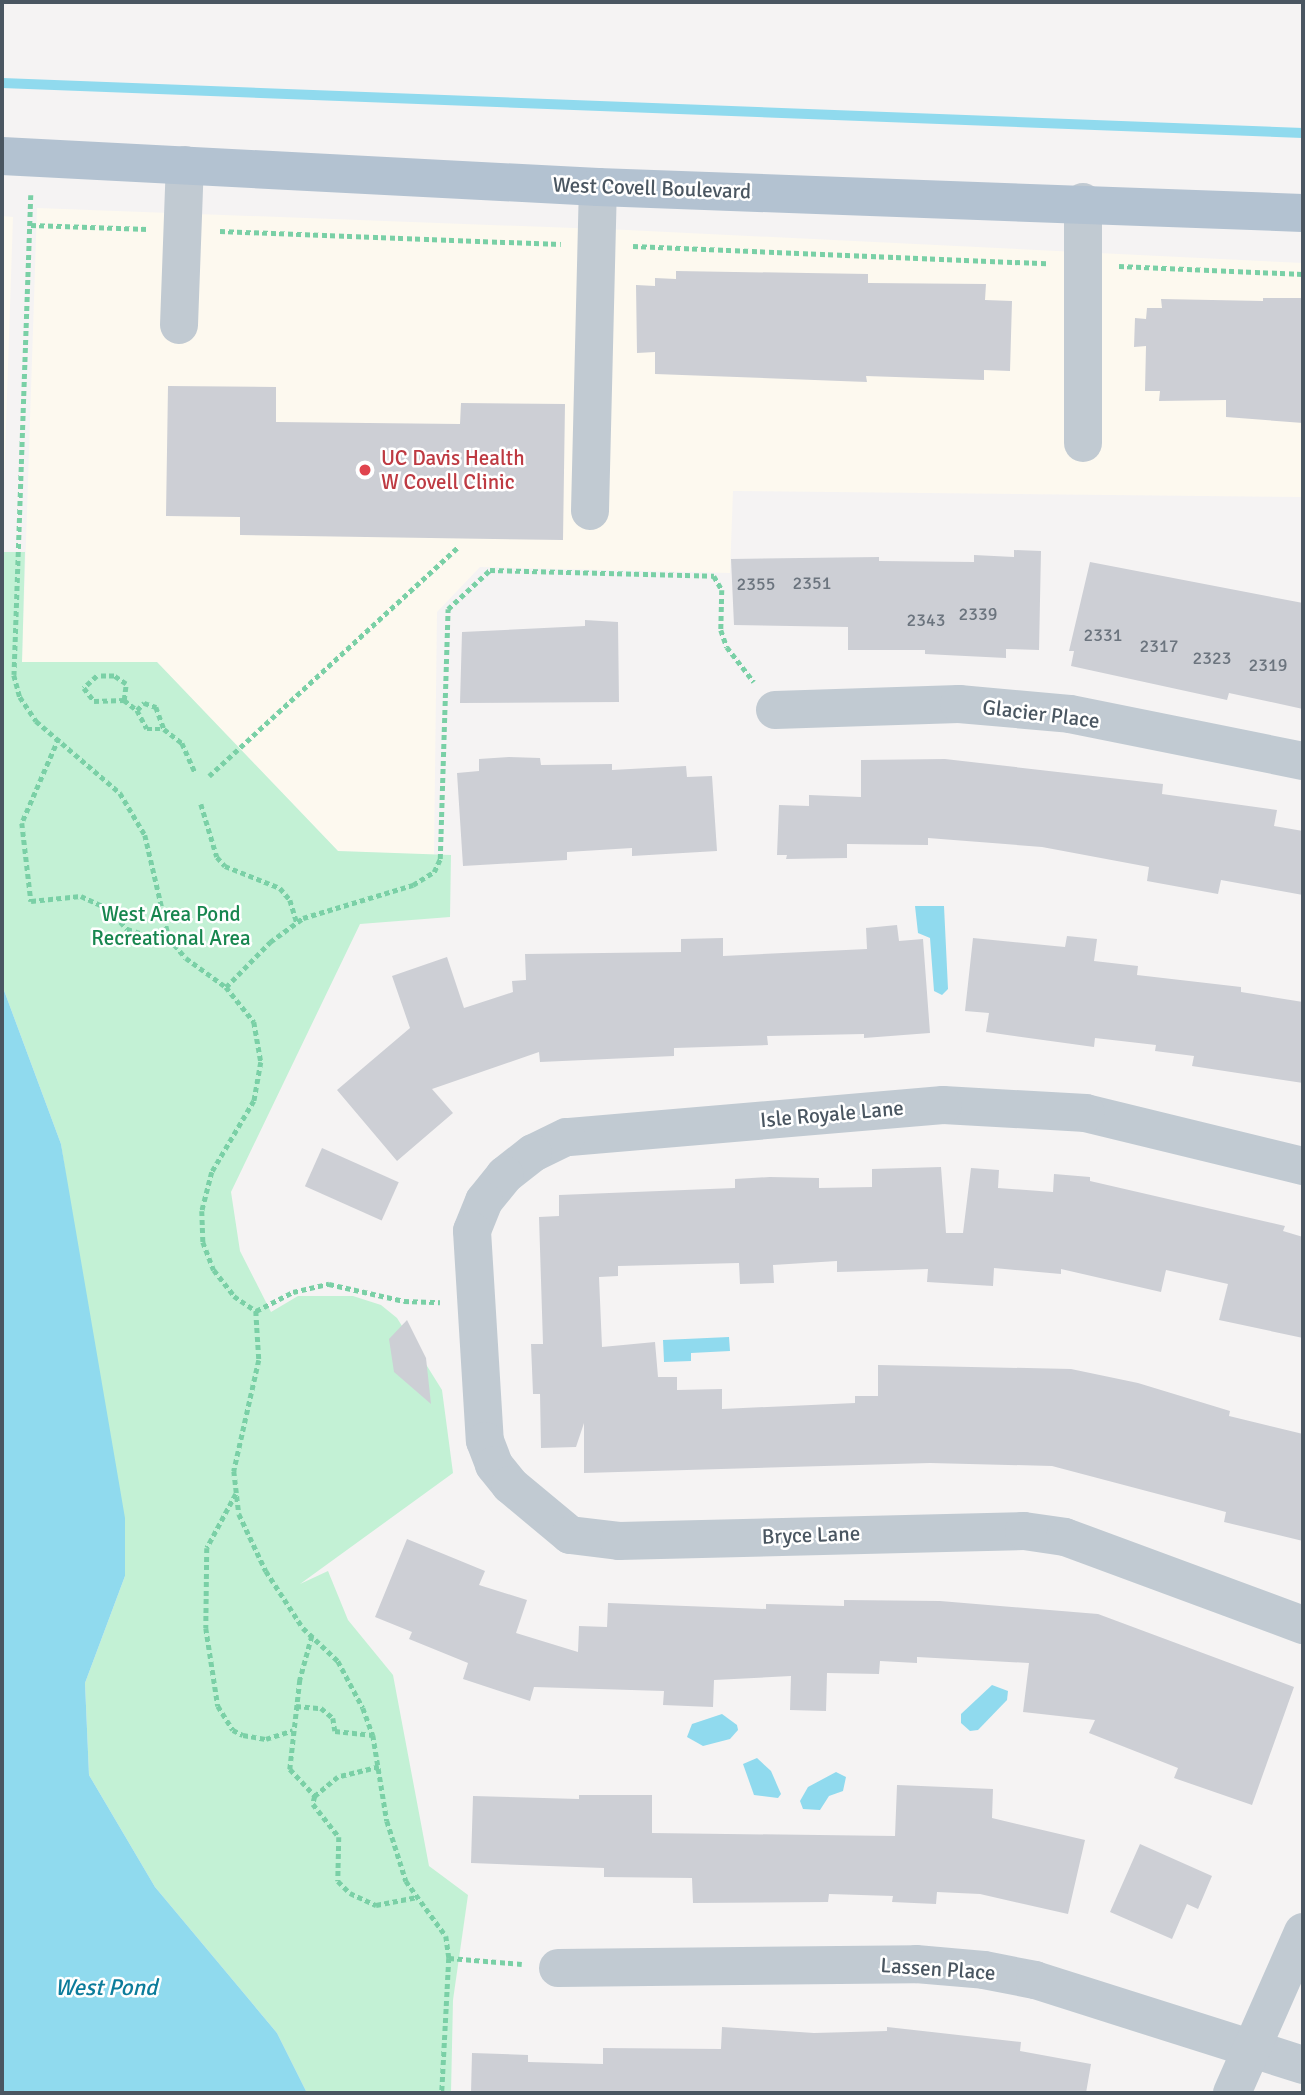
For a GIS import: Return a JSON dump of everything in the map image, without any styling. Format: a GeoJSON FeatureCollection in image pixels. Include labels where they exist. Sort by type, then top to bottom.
{"type":"FeatureCollection","features":[{"type":"Feature","properties":{"kind":"main road","name":"West Covell Boulevard"},"geometry":{"type":"LineString","coordinates":[[17,156],[598,187],[1083,202],[1303,213]]}},
{"type":"Feature","properties":{"kind":"street"},"geometry":{"type":"LineString","coordinates":[[179,325],[186,165]]}},
{"type":"Feature","properties":{"kind":"street"},"geometry":{"type":"LineString","coordinates":[[590,511],[598,187]]}},
{"type":"Feature","properties":{"kind":"street"},"geometry":{"type":"LineString","coordinates":[[1083,202],[1083,443]]}},
{"type":"Feature","properties":{"kind":"street","name":"Glacier Place"},"geometry":{"type":"LineString","coordinates":[[775,710],[959,704],[1070,714],[1303,761]]}},
{"type":"Feature","properties":{"kind":"street","name":"Isle Royale Lane"},"geometry":{"type":"LineString","coordinates":[[475,1304],[472,1231],[484,1201],[505,1175],[533,1153],[566,1137],[943,1105],[1023,1106],[1086,1113],[1303,1166]]}},
{"type":"Feature","properties":{"kind":"street","name":"Bryce Lane"},"geometry":{"type":"LineString","coordinates":[[475,1304],[485,1441],[494,1465],[510,1485],[570,1535],[619,1541],[1024,1531],[1065,1537],[1303,1625]]}},
{"type":"Feature","properties":{"kind":"street"},"geometry":{"type":"LineString","coordinates":[[1232,2093],[1247,2050],[1303,1932]]}},
{"type":"Feature","properties":{"kind":"street","name":"Lassen Place"},"geometry":{"type":"LineString","coordinates":[[558,1968],[916,1964],[984,1970],[1035,1980],[1247,2050],[1303,2065]]}},
{"type":"Feature","properties":{"kind":"path"},"geometry":{"type":"LineString","coordinates":[[17,156],[31,225],[14,676],[20,697],[36,721],[120,793],[145,835],[162,918],[173,943],[186,958],[226,987],[254,1022],[261,1062],[254,1101],[212,1172],[202,1211],[203,1242],[214,1270],[234,1296],[256,1311]]}},
{"type":"Feature","properties":{"kind":"path"},"geometry":{"type":"LineString","coordinates":[[31,225],[1303,274]]}},
{"type":"Feature","properties":{"kind":"path"},"geometry":{"type":"LineString","coordinates":[[209,776],[457,548]]}},
{"type":"Feature","properties":{"kind":"path"},"geometry":{"type":"LineString","coordinates":[[226,987],[270,942],[297,923],[335,906],[413,885],[434,872],[440,859],[449,609],[490,570],[714,576],[722,590],[721,630],[727,647],[775,710]]}},
{"type":"Feature","properties":{"kind":"path"},"geometry":{"type":"LineString","coordinates":[[124,700],[126,684],[114,676],[97,676],[85,688],[94,701],[124,700],[137,710],[147,729],[164,729],[182,743],[195,772]]}},
{"type":"Feature","properties":{"kind":"path"},"geometry":{"type":"LineString","coordinates":[[137,710],[144,703],[152,704],[161,714],[164,729]]}},
{"type":"Feature","properties":{"kind":"path"},"geometry":{"type":"LineString","coordinates":[[59,738],[22,823],[31,901],[81,897],[109,909],[127,929],[173,943]]}},
{"type":"Feature","properties":{"kind":"path"},"geometry":{"type":"LineString","coordinates":[[201,804],[217,857],[225,866],[280,888],[290,900],[297,923]]}},
{"type":"Feature","properties":{"kind":"path"},"geometry":{"type":"LineString","coordinates":[[256,1311],[293,1292],[329,1284],[404,1301],[475,1304]]}},
{"type":"Feature","properties":{"kind":"path"},"geometry":{"type":"LineString","coordinates":[[256,1311],[259,1360],[234,1471],[239,1514],[266,1571],[312,1636],[338,1661],[373,1735],[387,1821],[406,1881],[446,1936],[449,1958],[442,2093]]}},
{"type":"Feature","properties":{"kind":"path"},"geometry":{"type":"LineString","coordinates":[[237,1493],[207,1548],[206,1628],[218,1706],[233,1730],[243,1735],[266,1739],[293,1730]]}},
{"type":"Feature","properties":{"kind":"path"},"geometry":{"type":"LineString","coordinates":[[312,1636],[296,1706],[290,1769],[315,1796],[316,1810],[339,1837],[338,1881],[350,1893],[376,1905],[417,1897]]}},
{"type":"Feature","properties":{"kind":"path"},"geometry":{"type":"LineString","coordinates":[[296,1706],[321,1708],[333,1718],[335,1731],[373,1735]]}},
{"type":"Feature","properties":{"kind":"path"},"geometry":{"type":"LineString","coordinates":[[315,1796],[338,1777],[379,1768]]}},
{"type":"Feature","properties":{"kind":"path"},"geometry":{"type":"LineString","coordinates":[[449,1958],[558,1968]]}},
{"type":"Feature","properties":{"kind":"shaded area"},"geometry":{"type":"Polygon","coordinates":[[[37,208],[627,230],[1303,263],[1303,497],[733,491],[730,573],[480,567],[437,612],[434,855],[338,851],[157,662],[22,662],[37,208]]]}},
{"type":"Feature","properties":{"kind":"shaded area"},"geometry":{"type":"Polygon","coordinates":[[[2,216],[13,217],[2,544],[2,216]]]}},
{"type":"Feature","properties":{"kind":"green space","name":"West Area Pond Recreational Area"},"geometry":{"type":"Polygon","coordinates":[[[2,552],[25,552],[22,662],[157,662],[338,851],[451,855],[450,917],[360,924],[231,1192],[240,1251],[271,1312],[298,1296],[353,1296],[381,1305],[397,1318],[442,1390],[453,1473],[300,1584],[328,1571],[348,1620],[393,1675],[429,1866],[468,1895],[453,2000],[451,2093],[307,2093],[277,2033],[155,1887],[89,1775],[85,1683],[125,1576],[61,1144],[2,985],[2,552]]]}},
{"type":"Feature","properties":{"kind":"water"},"geometry":{"type":"Polygon","coordinates":[[[915,906],[944,906],[948,989],[942,995],[934,991],[930,938],[918,933],[915,906]]]}},
{"type":"Feature","properties":{"kind":"water","name":"West Pond"},"geometry":{"type":"Polygon","coordinates":[[[2,985],[61,1144],[125,1518],[125,1576],[85,1683],[89,1775],[155,1887],[277,2033],[307,2093],[2,2093],[2,985]]]}},
{"type":"Feature","properties":{"kind":"water"},"geometry":{"type":"Polygon","coordinates":[[[729,1337],[730,1351],[691,1353],[691,1361],[664,1362],[663,1340],[729,1337]]]}},
{"type":"Feature","properties":{"kind":"water"},"geometry":{"type":"Polygon","coordinates":[[[992,1685],[1008,1691],[1007,1700],[978,1730],[970,1731],[961,1723],[961,1714],[992,1685]]]}},
{"type":"Feature","properties":{"kind":"water"},"geometry":{"type":"Polygon","coordinates":[[[722,1714],[737,1725],[738,1730],[730,1739],[703,1746],[687,1737],[692,1724],[722,1714]]]}},
{"type":"Feature","properties":{"kind":"water"},"geometry":{"type":"Polygon","coordinates":[[[757,1758],[771,1771],[781,1794],[778,1798],[754,1795],[743,1764],[757,1758]]]}},
{"type":"Feature","properties":{"kind":"water"},"geometry":{"type":"Polygon","coordinates":[[[836,1772],[846,1777],[843,1791],[829,1796],[820,1810],[803,1809],[800,1801],[808,1787],[836,1772]]]}},
{"type":"Feature","properties":{"kind":"building"},"geometry":{"type":"Polygon","coordinates":[[[676,271],[868,274],[868,283],[986,284],[985,300],[1012,301],[1010,371],[984,370],[984,380],[866,376],[867,382],[655,374],[655,352],[637,353],[636,285],[655,286],[655,278],[676,279],[676,271]]]}},
{"type":"Feature","properties":{"kind":"building"},"geometry":{"type":"Polygon","coordinates":[[[1263,298],[1303,298],[1303,423],[1226,417],[1226,400],[1159,401],[1160,391],[1145,391],[1146,346],[1134,347],[1135,318],[1146,319],[1147,308],[1162,308],[1161,299],[1263,301],[1263,298]]]}},
{"type":"Feature","properties":{"kind":"building","name":"UC Davis Health W Covell Clinic"},"geometry":{"type":"Polygon","coordinates":[[[168,386],[276,387],[276,422],[460,424],[461,403],[565,404],[563,540],[240,535],[240,517],[166,516],[168,386]]]}},
{"type":"Feature","properties":{"kind":"building"},"geometry":{"type":"Polygon","coordinates":[[[1014,550],[1041,551],[1039,650],[1006,649],[1006,658],[925,654],[925,650],[848,650],[848,627],[734,625],[731,559],[879,557],[879,561],[974,562],[974,555],[1014,557],[1014,550]]]}},
{"type":"Feature","properties":{"kind":"building"},"geometry":{"type":"Polygon","coordinates":[[[1090,562],[1303,603],[1303,709],[1229,693],[1227,700],[1071,666],[1074,651],[1069,651],[1090,562]]]}},
{"type":"Feature","properties":{"kind":"building"},"geometry":{"type":"Polygon","coordinates":[[[585,620],[618,622],[619,702],[460,703],[462,632],[585,626],[585,620]]]}},
{"type":"Feature","properties":{"kind":"building"},"geometry":{"type":"Polygon","coordinates":[[[540,758],[541,765],[612,764],[612,770],[686,766],[687,777],[712,776],[717,851],[632,856],[632,848],[567,852],[567,860],[463,866],[457,773],[479,771],[479,759],[540,758]]]}},
{"type":"Feature","properties":{"kind":"building"},"geometry":{"type":"Polygon","coordinates":[[[945,759],[1163,784],[1162,794],[1277,810],[1274,826],[1303,831],[1303,895],[1221,880],[1218,894],[1147,881],[1149,867],[1042,847],[928,838],[928,845],[847,844],[847,858],[786,859],[787,855],[777,855],[779,805],[809,806],[809,795],[861,797],[861,760],[945,759]]]}},
{"type":"Feature","properties":{"kind":"building"},"geometry":{"type":"Polygon","coordinates":[[[897,925],[899,941],[923,939],[930,1033],[864,1038],[864,1034],[767,1036],[768,1045],[674,1048],[674,1056],[540,1062],[539,1052],[432,1089],[453,1113],[397,1161],[337,1090],[410,1028],[392,976],[447,957],[464,1008],[513,992],[512,981],[526,980],[525,954],[681,952],[681,939],[723,938],[723,956],[867,949],[866,928],[897,925]]]}},
{"type":"Feature","properties":{"kind":"building"},"geometry":{"type":"Polygon","coordinates":[[[1067,936],[1097,939],[1094,961],[1138,966],[1137,975],[1241,987],[1241,992],[1303,1002],[1303,1083],[1192,1066],[1194,1056],[1155,1051],[1156,1045],[1095,1038],[1094,1047],[986,1032],[989,1013],[965,1011],[973,938],[1065,947],[1067,936]]]}},
{"type":"Feature","properties":{"kind":"building"},"geometry":{"type":"Polygon","coordinates":[[[322,1148],[399,1182],[382,1221],[305,1186],[322,1148]]]}},
{"type":"Feature","properties":{"kind":"building"},"geometry":{"type":"Polygon","coordinates":[[[941,1167],[946,1233],[963,1233],[971,1168],[999,1170],[998,1188],[1053,1192],[1054,1174],[1090,1177],[1090,1181],[1285,1226],[1283,1231],[1303,1237],[1303,1338],[1219,1320],[1228,1284],[1166,1270],[1161,1292],[1061,1269],[1061,1274],[994,1268],[993,1286],[927,1282],[928,1269],[837,1272],[837,1261],[773,1265],[774,1283],[740,1284],[739,1263],[618,1266],[618,1276],[599,1277],[602,1347],[655,1342],[658,1377],[677,1377],[677,1390],[722,1389],[722,1409],[855,1403],[855,1396],[878,1396],[878,1365],[1071,1369],[1138,1383],[1230,1411],[1229,1416],[1303,1434],[1303,1541],[1224,1522],[1226,1512],[1052,1466],[930,1463],[584,1473],[584,1423],[576,1447],[541,1448],[540,1394],[533,1394],[531,1344],[543,1344],[539,1217],[559,1216],[559,1195],[735,1188],[735,1179],[770,1177],[819,1178],[819,1188],[872,1187],[872,1169],[941,1167]]]}},
{"type":"Feature","properties":{"kind":"building"},"geometry":{"type":"Polygon","coordinates":[[[407,1320],[426,1358],[431,1404],[394,1372],[389,1339],[407,1320]]]}},
{"type":"Feature","properties":{"kind":"building"},"geometry":{"type":"Polygon","coordinates":[[[407,1539],[485,1571],[479,1585],[527,1600],[516,1633],[578,1652],[579,1626],[607,1627],[608,1603],[766,1609],[766,1604],[844,1606],[844,1600],[940,1601],[1098,1614],[1294,1687],[1252,1805],[1174,1778],[1178,1768],[1089,1733],[1095,1720],[1023,1712],[1029,1663],[917,1657],[917,1663],[880,1661],[879,1674],[827,1673],[826,1711],[790,1710],[791,1676],[714,1680],[713,1707],[663,1705],[664,1691],[534,1687],[530,1701],[463,1679],[468,1663],[409,1639],[412,1632],[375,1617],[407,1539]]]}},
{"type":"Feature","properties":{"kind":"building"},"geometry":{"type":"Polygon","coordinates":[[[897,1785],[993,1789],[992,1818],[1085,1840],[1068,1914],[980,1894],[937,1892],[936,1904],[892,1902],[893,1896],[829,1894],[828,1902],[693,1903],[692,1878],[604,1877],[604,1868],[471,1863],[473,1796],[579,1799],[579,1795],[652,1795],[652,1833],[895,1836],[897,1785]]]}},
{"type":"Feature","properties":{"kind":"building"},"geometry":{"type":"Polygon","coordinates":[[[1140,1844],[1212,1876],[1198,1909],[1187,1904],[1172,1939],[1110,1912],[1140,1844]]]}},
{"type":"Feature","properties":{"kind":"building"},"geometry":{"type":"Polygon","coordinates":[[[722,2027],[814,2033],[887,2031],[887,2027],[1021,2042],[1020,2051],[1091,2064],[1086,2093],[471,2093],[472,2053],[528,2055],[528,2062],[603,2064],[603,2048],[721,2049],[722,2027]]]}},
{"type":"Feature","properties":{"kind":"waterway"},"geometry":{"type":"LineString","coordinates":[[2,83],[1303,133]]}},
{"type":"Feature","properties":{"kind":"place","name":"UC Davis Health W Covell Clinic"},"geometry":{"type":"Point","coordinates":[365,470]}}]}
